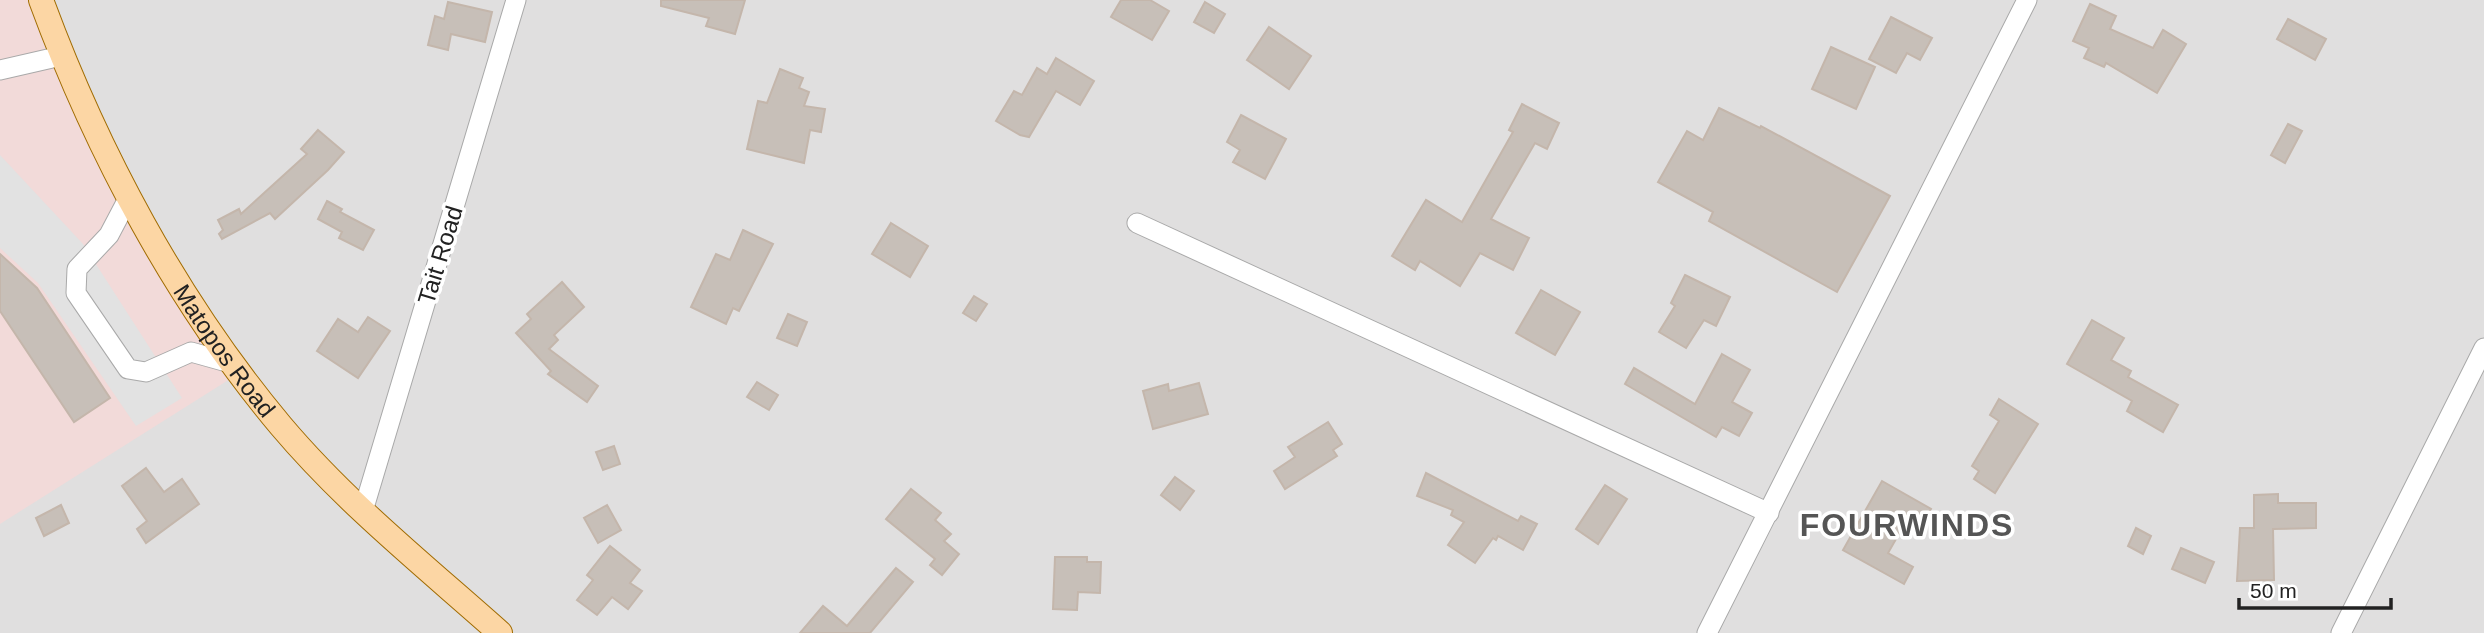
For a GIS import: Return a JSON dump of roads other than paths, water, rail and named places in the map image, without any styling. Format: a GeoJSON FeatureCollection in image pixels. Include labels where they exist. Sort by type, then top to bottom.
{"type":"FeatureCollection","features":[{"type":"Feature","properties":{"kind":"main road","name":"Matopos Road"},"geometry":{"type":"LineString","coordinates":[[41,0],[61,56],[130,197],[166,263],[233,364],[282,427],[363,511],[500,633]]}},
{"type":"Feature","properties":{"kind":"street","name":"Tait Road"},"geometry":{"type":"LineString","coordinates":[[363,511],[516,0]]}},
{"type":"Feature","properties":{"kind":"street"},"geometry":{"type":"LineString","coordinates":[[1707,633],[2027,0]]}},
{"type":"Feature","properties":{"kind":"street"},"geometry":{"type":"LineString","coordinates":[[0,70],[61,56]]}},
{"type":"Feature","properties":{"kind":"street"},"geometry":{"type":"LineString","coordinates":[[130,197],[110,235],[77,269],[76,293],[128,369],[146,372],[191,352],[233,364]]}},
{"type":"Feature","properties":{"kind":"street"},"geometry":{"type":"LineString","coordinates":[[1137,223],[1769,513]]}},
{"type":"Feature","properties":{"kind":"street"},"geometry":{"type":"LineString","coordinates":[[2341,633],[2484,348]]}},
{"type":"Feature","properties":{"kind":"district","name":"FOURWINDS"},"geometry":{"type":"Point","coordinates":[1907,525]}}]}
